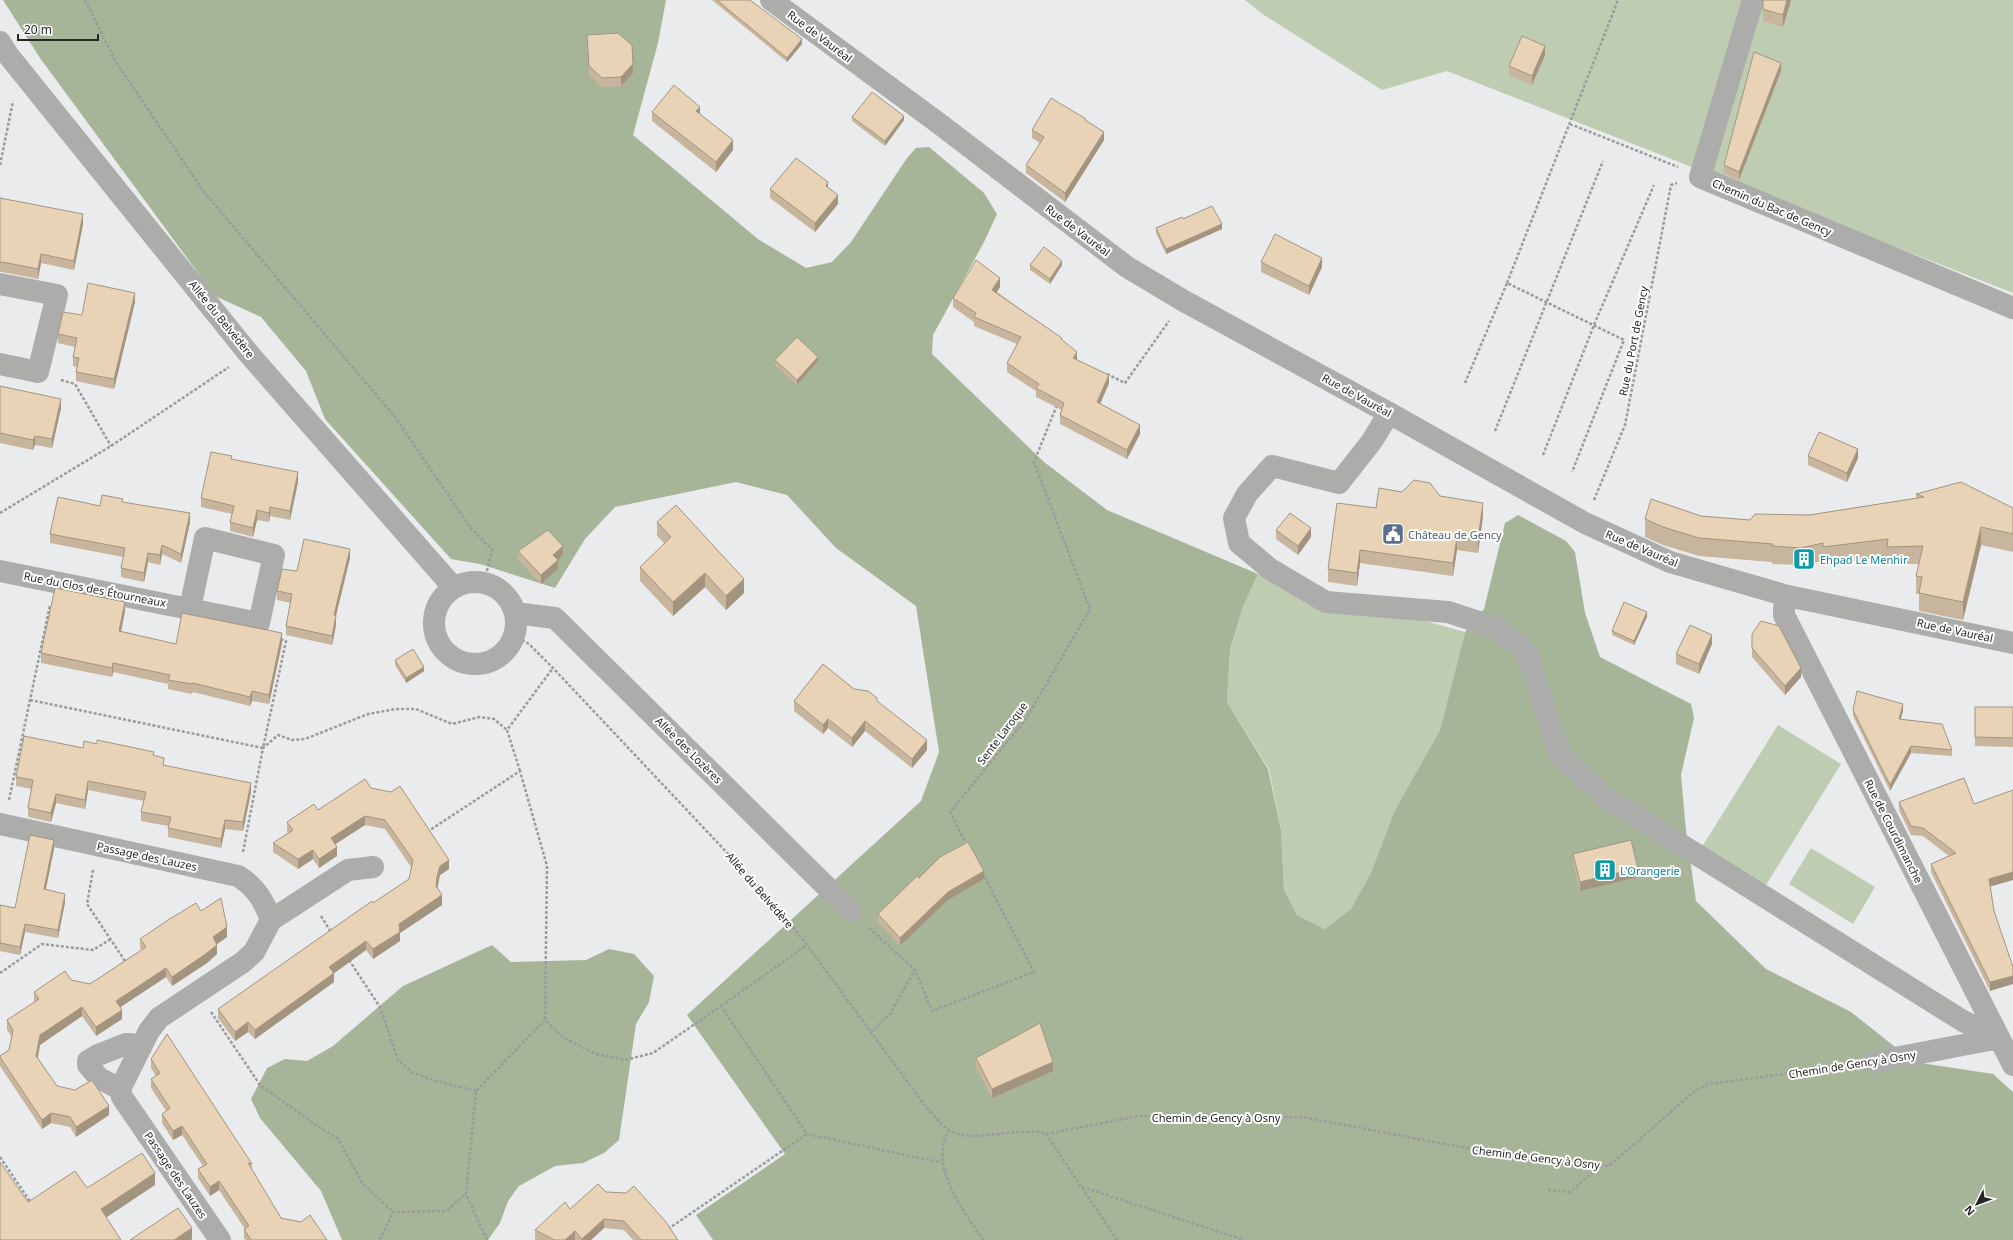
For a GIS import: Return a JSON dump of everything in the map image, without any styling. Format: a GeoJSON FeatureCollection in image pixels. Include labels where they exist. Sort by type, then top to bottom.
{"type":"FeatureCollection","features":[{"type":"Feature","properties":{"kind":"street","name":"Rue de Vauréal"},"geometry":{"type":"LineString","coordinates":[[772,0],[1127,267],[1184,301],[1585,523],[1670,562],[1788,596],[2013,643]]}},
{"type":"Feature","properties":{"kind":"street","name":"Chemin du Bac de Gency"},"geometry":{"type":"LineString","coordinates":[[1753,0],[1700,177],[2013,308]]}},
{"type":"Feature","properties":{"kind":"street","name":"Allée du Belvédère"},"geometry":{"type":"LineString","coordinates":[[0,42],[31,83],[249,354],[454,588]]}},
{"type":"Feature","properties":{"kind":"street"},"geometry":{"type":"LineString","coordinates":[[0,284],[57,295],[38,372],[0,364]]}},
{"type":"Feature","properties":{"kind":"street"},"geometry":{"type":"LineString","coordinates":[[1389,414],[1372,441],[1339,483],[1272,466],[1246,494],[1234,518],[1239,543],[1270,569],[1326,602],[1448,612],[1497,628],[1527,653],[1560,755],[1608,799],[1963,1021],[1999,1038]]}},
{"type":"Feature","properties":{"kind":"street"},"geometry":{"type":"LineString","coordinates":[[190,608],[205,538],[274,555],[259,623]]}},
{"type":"Feature","properties":{"kind":"street","name":"Rue du Clos des Étourneaux"},"geometry":{"type":"LineString","coordinates":[[0,571],[259,623]]}},
{"type":"Feature","properties":{"kind":"street"},"geometry":{"type":"LineString","coordinates":[[484,583],[494,587],[504,594],[511,603],[515,613],[514,636],[510,646],[501,656],[489,662],[476,665],[462,663],[450,656],[441,647],[436,635],[434,621],[440,602],[454,588],[463,584],[484,583]]}},
{"type":"Feature","properties":{"kind":"street","name":"Rue de Courdimanche"},"geometry":{"type":"LineString","coordinates":[[1788,596],[1784,608],[1784,615],[2013,1065]]}},
{"type":"Feature","properties":{"kind":"street","name":"Allée des Lozères"},"geometry":{"type":"LineString","coordinates":[[515,613],[555,618],[851,911]]}},
{"type":"Feature","properties":{"kind":"street","name":"Passage des Lauzes"},"geometry":{"type":"LineString","coordinates":[[2,824],[238,876],[249,883],[258,893],[271,920]]}},
{"type":"Feature","properties":{"kind":"street"},"geometry":{"type":"LineString","coordinates":[[141,1048],[126,1044],[98,1055],[88,1061],[88,1065],[99,1078],[120,1089],[141,1048],[149,1031],[159,1018],[243,962],[254,952],[271,920],[348,870],[372,867]]}},
{"type":"Feature","properties":{"kind":"street","name":"Chemin de Gency à Osny"},"geometry":{"type":"LineString","coordinates":[[1874,1062],[1999,1038]]}},
{"type":"Feature","properties":{"kind":"street","name":"Passage des Lauzes"},"geometry":{"type":"LineString","coordinates":[[120,1089],[122,1097],[220,1240]]}},
{"type":"Feature","properties":{"kind":"path"},"geometry":{"type":"LineString","coordinates":[[85,0],[116,62],[204,192],[395,417],[469,526],[492,550],[484,583]]}},
{"type":"Feature","properties":{"kind":"path"},"geometry":{"type":"LineString","coordinates":[[1465,383],[1507,283],[1618,0]]}},
{"type":"Feature","properties":{"kind":"path"},"geometry":{"type":"LineString","coordinates":[[0,165],[13,102],[31,83]]}},
{"type":"Feature","properties":{"kind":"path"},"geometry":{"type":"LineString","coordinates":[[1570,124],[1700,177]]}},
{"type":"Feature","properties":{"kind":"path"},"geometry":{"type":"LineString","coordinates":[[1495,431],[1603,161]]}},
{"type":"Feature","properties":{"kind":"path","name":"Rue du Port de Gency"},"geometry":{"type":"LineString","coordinates":[[1585,523],[1625,425],[1672,185],[1700,177]]}},
{"type":"Feature","properties":{"kind":"path"},"geometry":{"type":"LineString","coordinates":[[1543,456],[1594,325],[1654,185]]}},
{"type":"Feature","properties":{"kind":"path"},"geometry":{"type":"LineString","coordinates":[[1507,283],[1624,340],[1572,472]]}},
{"type":"Feature","properties":{"kind":"path"},"geometry":{"type":"LineString","coordinates":[[1104,373],[1125,382],[1163,330]]}},
{"type":"Feature","properties":{"kind":"path"},"geometry":{"type":"LineString","coordinates":[[0,513],[111,446],[249,354]]}},
{"type":"Feature","properties":{"kind":"path"},"geometry":{"type":"LineString","coordinates":[[38,372],[75,384],[111,446]]}},
{"type":"Feature","properties":{"kind":"path","name":"Sente Laroque"},"geometry":{"type":"LineString","coordinates":[[968,847],[950,812],[1026,719],[1090,609],[1034,462],[1058,404]]}},
{"type":"Feature","properties":{"kind":"path"},"geometry":{"type":"LineString","coordinates":[[2,824],[30,700],[54,581]]}},
{"type":"Feature","properties":{"kind":"path"},"geometry":{"type":"LineString","coordinates":[[238,876],[286,641],[265,635],[259,623]]}},
{"type":"Feature","properties":{"kind":"path","name":"Allée du Belvédère"},"geometry":{"type":"LineString","coordinates":[[514,636],[529,644],[553,668],[765,893],[807,945],[923,1103],[949,1130]]}},
{"type":"Feature","properties":{"kind":"path"},"geometry":{"type":"LineString","coordinates":[[507,730],[553,668]]}},
{"type":"Feature","properties":{"kind":"path"},"geometry":{"type":"LineString","coordinates":[[30,700],[263,748]]}},
{"type":"Feature","properties":{"kind":"path"},"geometry":{"type":"LineString","coordinates":[[263,748],[278,735],[292,740],[305,739],[368,714],[396,709],[416,709],[452,724],[479,717],[494,719],[507,730],[547,866],[545,1020],[476,1091],[466,1194],[487,1240]]}},
{"type":"Feature","properties":{"kind":"path"},"geometry":{"type":"LineString","coordinates":[[424,834],[520,771]]}},
{"type":"Feature","properties":{"kind":"path"},"geometry":{"type":"LineString","coordinates":[[97,845],[87,904],[127,965]]}},
{"type":"Feature","properties":{"kind":"path"},"geometry":{"type":"LineString","coordinates":[[851,911],[915,970],[932,1010],[1034,972],[979,868]]}},
{"type":"Feature","properties":{"kind":"path"},"geometry":{"type":"LineString","coordinates":[[308,896],[333,935]]}},
{"type":"Feature","properties":{"kind":"path"},"geometry":{"type":"LineString","coordinates":[[0,973],[42,944],[93,950],[111,939]]}},
{"type":"Feature","properties":{"kind":"path"},"geometry":{"type":"LineString","coordinates":[[545,1020],[564,1038],[596,1054],[625,1060],[653,1053],[807,945]]}},
{"type":"Feature","properties":{"kind":"path"},"geometry":{"type":"LineString","coordinates":[[346,955],[380,1007],[398,1060],[413,1073],[476,1091]]}},
{"type":"Feature","properties":{"kind":"path"},"geometry":{"type":"LineString","coordinates":[[871,1032],[890,1014],[915,970]]}},
{"type":"Feature","properties":{"kind":"path"},"geometry":{"type":"LineString","coordinates":[[197,992],[260,1085],[338,1139],[363,1184],[393,1212],[446,1211],[466,1194]]}},
{"type":"Feature","properties":{"kind":"path"},"geometry":{"type":"LineString","coordinates":[[721,1006],[807,1134],[943,1163]]}},
{"type":"Feature","properties":{"kind":"path","name":"Chemin de Gency à Osny"},"geometry":{"type":"LineString","coordinates":[[949,1130],[958,1134],[969,1136],[1014,1132],[1042,1132],[1046,1134],[1139,1116],[1303,1117],[1460,1148],[1609,1166],[1696,1090],[1709,1084],[1874,1062]]}},
{"type":"Feature","properties":{"kind":"path"},"geometry":{"type":"LineString","coordinates":[[949,1130],[944,1138],[943,1163],[948,1182],[958,1203],[983,1240]]}},
{"type":"Feature","properties":{"kind":"path"},"geometry":{"type":"LineString","coordinates":[[664,1231],[807,1134]]}},
{"type":"Feature","properties":{"kind":"path"},"geometry":{"type":"LineString","coordinates":[[1046,1134],[1117,1240]]}},
{"type":"Feature","properties":{"kind":"path"},"geometry":{"type":"LineString","coordinates":[[0,1157],[35,1209]]}},
{"type":"Feature","properties":{"kind":"path"},"geometry":{"type":"LineString","coordinates":[[0,1169],[6,1165]]}},
{"type":"Feature","properties":{"kind":"path"},"geometry":{"type":"LineString","coordinates":[[1548,1190],[1570,1192],[1600,1166]]}},
{"type":"Feature","properties":{"kind":"path"},"geometry":{"type":"LineString","coordinates":[[1082,1186],[1244,1240]]}},
{"type":"Feature","properties":{"kind":"path"},"geometry":{"type":"LineString","coordinates":[[380,1240],[393,1212]]}},
{"type":"Feature","properties":{"kind":"green space"},"geometry":{"type":"Polygon","coordinates":[[[3,0],[666,0],[658,43],[633,135],[758,239],[806,268],[832,262],[851,242],[907,158],[916,148],[929,147],[984,193],[997,214],[984,242],[933,335],[932,354],[1044,462],[1107,510],[1258,574],[1243,607],[1230,650],[1227,702],[1268,769],[1281,830],[1284,890],[1297,915],[1325,929],[1351,909],[1370,875],[1395,810],[1440,730],[1465,632],[1484,609],[1505,523],[1518,515],[1566,541],[1575,552],[1585,613],[1600,657],[1691,704],[1694,718],[1681,775],[1686,831],[1696,901],[1766,969],[1851,1012],[1914,1062],[1993,1074],[2013,1092],[2013,1240],[713,1240],[696,1215],[785,1154],[687,1015],[921,801],[939,752],[916,606],[836,548],[787,495],[736,482],[615,507],[585,539],[555,588],[480,564],[451,559],[325,419],[306,371],[261,317],[215,296],[40,58],[3,0]]]}},
{"type":"Feature","properties":{"kind":"green space"},"geometry":{"type":"Polygon","coordinates":[[[1245,0],[2013,0],[2013,293],[1447,71],[1382,90],[1264,15],[1245,0]]]}},
{"type":"Feature","properties":{"kind":"green space"},"geometry":{"type":"Polygon","coordinates":[[[1258,574],[1465,632],[1440,730],[1395,810],[1370,875],[1351,910],[1325,929],[1297,915],[1284,890],[1281,830],[1269,769],[1227,702],[1230,651],[1243,607],[1258,574]]]}},
{"type":"Feature","properties":{"kind":"green space"},"geometry":{"type":"Polygon","coordinates":[[[1778,725],[1841,764],[1763,890],[1700,850],[1778,725]]]}},
{"type":"Feature","properties":{"kind":"green space"},"geometry":{"type":"Polygon","coordinates":[[[1811,848],[1875,887],[1853,924],[1789,884],[1811,848]]]}},
{"type":"Feature","properties":{"kind":"green space"},"geometry":{"type":"Polygon","coordinates":[[[492,945],[511,962],[586,960],[609,949],[634,954],[654,976],[649,1002],[636,1024],[619,1140],[604,1153],[583,1163],[555,1166],[519,1186],[508,1201],[500,1223],[488,1240],[342,1240],[321,1191],[260,1118],[251,1099],[267,1068],[285,1059],[307,1061],[333,1046],[403,986],[492,945]]]}},
{"type":"Feature","properties":{"kind":"building"},"geometry":{"type":"Polygon","coordinates":[[[717,0],[750,0],[802,39],[787,58],[717,0]]]}},
{"type":"Feature","properties":{"kind":"building"},"geometry":{"type":"Polygon","coordinates":[[[1763,0],[1787,0],[1783,15],[1763,9],[1763,0]]]}},
{"type":"Feature","properties":{"kind":"building"},"geometry":{"type":"Polygon","coordinates":[[[618,33],[632,45],[633,64],[621,77],[602,78],[589,66],[587,35],[618,33]]]}},
{"type":"Feature","properties":{"kind":"building"},"geometry":{"type":"Polygon","coordinates":[[[1522,36],[1545,46],[1532,76],[1509,66],[1522,36]]]}},
{"type":"Feature","properties":{"kind":"building"},"geometry":{"type":"Polygon","coordinates":[[[1754,52],[1781,63],[1739,172],[1724,165],[1754,52]]]}},
{"type":"Feature","properties":{"kind":"building"},"geometry":{"type":"Polygon","coordinates":[[[674,85],[700,107],[696,111],[733,140],[716,162],[652,112],[674,85]]]}},
{"type":"Feature","properties":{"kind":"building"},"geometry":{"type":"Polygon","coordinates":[[[872,92],[904,116],[885,141],[852,117],[872,92]]]}},
{"type":"Feature","properties":{"kind":"building"},"geometry":{"type":"Polygon","coordinates":[[[1051,98],[1086,119],[1085,120],[1104,132],[1065,193],[1026,165],[1044,137],[1032,130],[1051,98]]]}},
{"type":"Feature","properties":{"kind":"building"},"geometry":{"type":"Polygon","coordinates":[[[796,158],[828,182],[826,186],[838,195],[815,223],[770,189],[796,158]]]}},
{"type":"Feature","properties":{"kind":"building"},"geometry":{"type":"Polygon","coordinates":[[[0,198],[83,214],[74,261],[41,254],[38,269],[2,262],[0,263],[0,198]]]}},
{"type":"Feature","properties":{"kind":"building"},"geometry":{"type":"Polygon","coordinates":[[[1212,206],[1222,224],[1166,249],[1156,228],[1182,217],[1183,219],[1212,206]]]}},
{"type":"Feature","properties":{"kind":"building"},"geometry":{"type":"Polygon","coordinates":[[[1275,234],[1322,258],[1309,286],[1261,262],[1275,234]]]}},
{"type":"Feature","properties":{"kind":"building"},"geometry":{"type":"Polygon","coordinates":[[[1044,247],[1062,261],[1050,279],[1030,265],[1044,247]]]}},
{"type":"Feature","properties":{"kind":"building"},"geometry":{"type":"Polygon","coordinates":[[[976,260],[1000,278],[992,290],[1062,338],[1061,339],[1077,352],[1073,358],[1109,375],[1097,402],[1140,425],[1127,450],[1060,415],[1064,403],[1036,388],[1039,384],[1007,363],[1021,337],[974,317],[976,313],[953,298],[976,260]]]}},
{"type":"Feature","properties":{"kind":"building"},"geometry":{"type":"Polygon","coordinates":[[[88,283],[135,293],[114,379],[76,372],[79,358],[73,357],[77,338],[58,334],[63,312],[82,315],[88,283]]]}},
{"type":"Feature","properties":{"kind":"building"},"geometry":{"type":"Polygon","coordinates":[[[797,337],[818,357],[797,380],[775,360],[797,337]]]}},
{"type":"Feature","properties":{"kind":"building"},"geometry":{"type":"Polygon","coordinates":[[[0,386],[61,399],[52,439],[35,436],[33,440],[0,433],[0,386]]]}},
{"type":"Feature","properties":{"kind":"building"},"geometry":{"type":"Polygon","coordinates":[[[1819,432],[1858,449],[1847,473],[1808,456],[1819,432]]]}},
{"type":"Feature","properties":{"kind":"building"},"geometry":{"type":"Polygon","coordinates":[[[211,452],[232,456],[231,459],[298,472],[290,511],[270,507],[269,513],[257,510],[253,528],[230,522],[234,506],[201,498],[211,452]]]}},
{"type":"Feature","properties":{"kind":"building","name":"Château de Gency"},"geometry":{"type":"Polygon","coordinates":[[[1414,480],[1430,483],[1440,496],[1483,503],[1478,540],[1457,537],[1453,563],[1360,550],[1357,573],[1328,569],[1337,503],[1376,508],[1379,488],[1402,492],[1414,480]]]}},
{"type":"Feature","properties":{"kind":"building"},"geometry":{"type":"Polygon","coordinates":[[[1961,482],[2013,508],[2013,534],[1981,527],[1963,602],[1919,593],[1922,577],[1916,576],[1923,546],[1887,547],[1888,539],[1823,547],[1823,543],[1801,548],[1772,546],[1773,544],[1699,538],[1663,527],[1645,519],[1651,499],[1701,516],[1750,520],[1755,514],[1809,515],[1924,497],[1916,494],[1961,482]]]}},
{"type":"Feature","properties":{"kind":"building"},"geometry":{"type":"Polygon","coordinates":[[[102,495],[123,499],[122,502],[190,513],[181,554],[162,545],[160,555],[148,553],[144,573],[121,568],[125,548],[50,534],[58,497],[100,506],[102,495]]]}},
{"type":"Feature","properties":{"kind":"building"},"geometry":{"type":"Polygon","coordinates":[[[676,505],[744,579],[726,596],[705,573],[673,602],[640,567],[671,537],[657,522],[676,505]]]}},
{"type":"Feature","properties":{"kind":"building"},"geometry":{"type":"Polygon","coordinates":[[[1290,513],[1311,528],[1298,546],[1276,530],[1290,513]]]}},
{"type":"Feature","properties":{"kind":"building"},"geometry":{"type":"Polygon","coordinates":[[[548,530],[563,546],[553,555],[558,560],[541,575],[518,551],[548,530]]]}},
{"type":"Feature","properties":{"kind":"building"},"geometry":{"type":"Polygon","coordinates":[[[304,539],[350,549],[334,615],[336,616],[332,636],[286,626],[292,594],[277,591],[282,569],[297,571],[304,539]]]}},
{"type":"Feature","properties":{"kind":"building"},"geometry":{"type":"Polygon","coordinates":[[[55,588],[125,602],[119,631],[176,644],[182,613],[282,633],[269,695],[252,691],[250,697],[193,683],[168,680],[170,675],[113,663],[112,668],[41,653],[55,588]]]}},
{"type":"Feature","properties":{"kind":"building"},"geometry":{"type":"Polygon","coordinates":[[[1624,602],[1647,612],[1634,641],[1612,631],[1624,602]]]}},
{"type":"Feature","properties":{"kind":"building"},"geometry":{"type":"Polygon","coordinates":[[[1761,621],[1779,626],[1801,668],[1785,686],[1752,648],[1752,634],[1761,621]]]}},
{"type":"Feature","properties":{"kind":"building"},"geometry":{"type":"Polygon","coordinates":[[[1690,625],[1712,635],[1699,664],[1676,654],[1690,625]]]}},
{"type":"Feature","properties":{"kind":"building"},"geometry":{"type":"Polygon","coordinates":[[[413,649],[424,667],[406,678],[395,660],[413,649]]]}},
{"type":"Feature","properties":{"kind":"building"},"geometry":{"type":"Polygon","coordinates":[[[823,664],[854,689],[868,691],[877,698],[877,701],[927,740],[912,759],[865,721],[852,738],[828,719],[823,725],[794,701],[823,664]]]}},
{"type":"Feature","properties":{"kind":"building"},"geometry":{"type":"Polygon","coordinates":[[[1857,691],[1903,704],[1899,719],[1942,724],[1952,750],[1911,746],[1890,785],[1853,710],[1857,691]]]}},
{"type":"Feature","properties":{"kind":"building"},"geometry":{"type":"Polygon","coordinates":[[[1975,707],[2013,707],[2013,738],[1975,737],[1975,707]]]}},
{"type":"Feature","properties":{"kind":"building"},"geometry":{"type":"Polygon","coordinates":[[[24,736],[83,748],[84,741],[97,744],[97,740],[154,752],[153,755],[164,758],[163,765],[251,783],[243,822],[225,820],[221,839],[168,828],[171,817],[141,812],[146,792],[88,781],[85,800],[56,794],[51,813],[28,808],[33,780],[16,777],[24,736]]]}},
{"type":"Feature","properties":{"kind":"building"},"geometry":{"type":"Polygon","coordinates":[[[1964,778],[1974,804],[2013,790],[2013,872],[1989,879],[1994,911],[2013,967],[2013,976],[1990,982],[1931,864],[1956,853],[1923,828],[1911,826],[1899,802],[1964,778]]]}},
{"type":"Feature","properties":{"kind":"building"},"geometry":{"type":"Polygon","coordinates":[[[365,779],[371,788],[391,792],[400,786],[449,860],[440,866],[437,876],[436,886],[442,895],[399,924],[400,932],[373,949],[366,941],[329,967],[334,973],[255,1030],[248,1022],[235,1032],[218,1009],[372,901],[373,903],[409,879],[413,860],[385,820],[365,816],[331,838],[337,847],[319,859],[313,850],[298,859],[273,843],[293,830],[287,822],[314,804],[318,810],[365,779]]]}},
{"type":"Feature","properties":{"kind":"building"},"geometry":{"type":"Polygon","coordinates":[[[30,835],[54,840],[44,889],[65,894],[58,930],[25,924],[20,947],[0,943],[0,905],[15,908],[30,835]]]}},
{"type":"Feature","properties":{"kind":"building","name":"L'Orangerie"},"geometry":{"type":"Polygon","coordinates":[[[1631,840],[1638,868],[1580,882],[1573,854],[1631,840]]]}},
{"type":"Feature","properties":{"kind":"building"},"geometry":{"type":"Polygon","coordinates":[[[968,842],[984,871],[948,892],[900,938],[878,914],[917,876],[919,878],[940,857],[968,842]]]}},
{"type":"Feature","properties":{"kind":"building"},"geometry":{"type":"Polygon","coordinates":[[[221,898],[227,927],[213,937],[217,945],[207,953],[172,977],[166,968],[116,1001],[122,1010],[96,1027],[82,1007],[40,1035],[36,1056],[57,1086],[75,1090],[92,1080],[109,1106],[76,1127],[70,1117],[61,1115],[51,1113],[42,1120],[0,1057],[9,1050],[13,1030],[7,1020],[39,999],[34,992],[65,971],[71,980],[90,984],[146,947],[140,939],[168,920],[196,903],[201,911],[221,898]]]}},
{"type":"Feature","properties":{"kind":"building"},"geometry":{"type":"Polygon","coordinates":[[[1040,1023],[1053,1062],[992,1089],[976,1058],[1040,1023]]]}},
{"type":"Feature","properties":{"kind":"building"},"geometry":{"type":"Polygon","coordinates":[[[167,1034],[252,1164],[248,1163],[281,1218],[301,1222],[310,1215],[327,1240],[251,1240],[244,1229],[249,1226],[219,1181],[210,1187],[198,1169],[207,1164],[182,1126],[173,1131],[162,1114],[170,1108],[151,1079],[160,1073],[151,1059],[167,1034]]]}},
{"type":"Feature","properties":{"kind":"building"},"geometry":{"type":"Polygon","coordinates":[[[142,1153],[155,1173],[101,1209],[121,1240],[0,1240],[0,1162],[28,1202],[75,1171],[87,1188],[142,1153]]]}},
{"type":"Feature","properties":{"kind":"building"},"geometry":{"type":"Polygon","coordinates":[[[598,1184],[606,1192],[626,1193],[634,1186],[666,1222],[678,1240],[641,1240],[624,1221],[604,1219],[582,1239],[575,1231],[565,1240],[555,1240],[535,1230],[565,1202],[570,1209],[598,1184]]]}},
{"type":"Feature","properties":{"kind":"building"},"geometry":{"type":"Polygon","coordinates":[[[178,1208],[192,1228],[174,1240],[130,1240],[178,1208]]]}},
{"type":"Feature","properties":{"kind":"place","name":"Château de Gency"},"geometry":{"type":"Point","coordinates":[1393,534]}},
{"type":"Feature","properties":{"kind":"place","name":"Ehpad Le Menhir"},"geometry":{"type":"Point","coordinates":[1804,559]}},
{"type":"Feature","properties":{"kind":"place","name":"L'Orangerie"},"geometry":{"type":"Point","coordinates":[1605,870]}}]}
